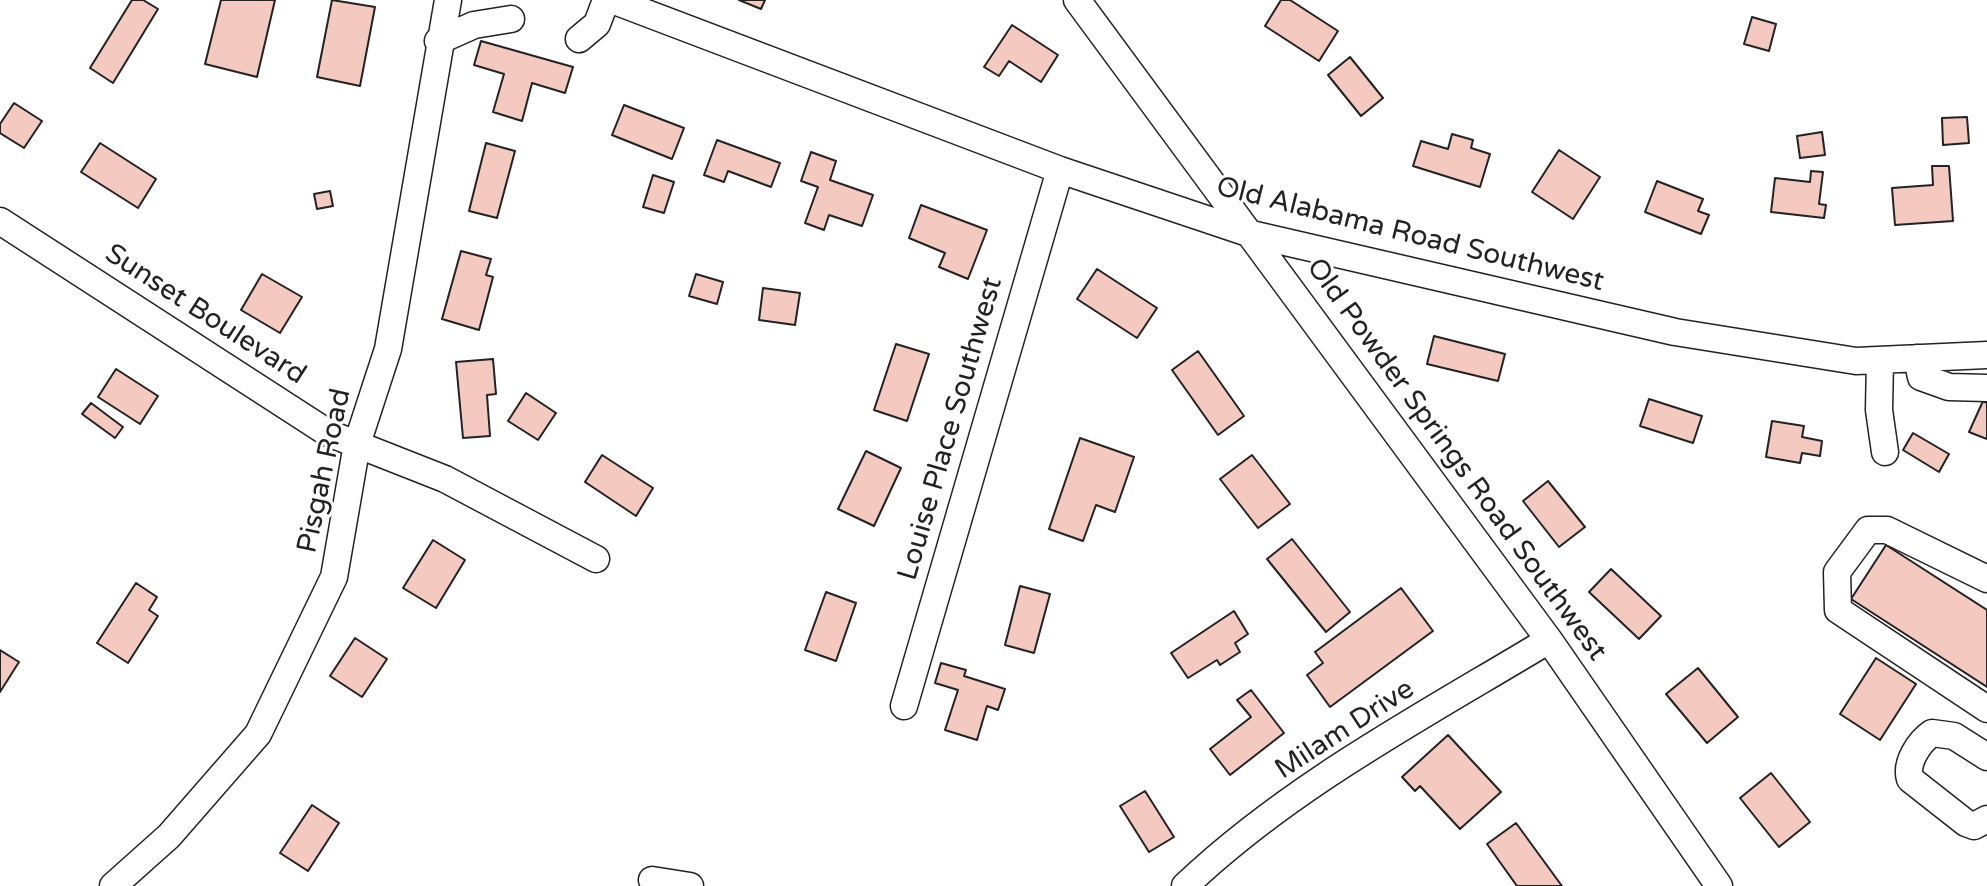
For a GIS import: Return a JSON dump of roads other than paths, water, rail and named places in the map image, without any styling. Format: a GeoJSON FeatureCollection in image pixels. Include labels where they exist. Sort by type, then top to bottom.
{"type":"FeatureCollection","features":[{"type":"Feature","properties":{"kind":"street","name":"Pisgah Road"},"geometry":{"type":"LineString","coordinates":[[113,886],[169,836],[258,734],[334,577],[357,444],[388,349],[438,41],[448,0]]}},
{"type":"Feature","properties":{"kind":"street"},"geometry":{"type":"LineString","coordinates":[[579,39],[597,24],[606,0]]}},
{"type":"Feature","properties":{"kind":"street","name":"Old Alabama Road Southwest"},"geometry":{"type":"LineString","coordinates":[[612,0],[1060,170],[1251,234],[1675,332],[1856,361],[1987,355]]}},
{"type":"Feature","properties":{"kind":"street","name":"Old Powder Springs Road Southwest"},"geometry":{"type":"LineString","coordinates":[[1093,7],[1251,234],[1549,640],[1719,886]]}},
{"type":"Feature","properties":{"kind":"street"},"geometry":{"type":"LineString","coordinates":[[438,41],[474,25],[511,19]]}},
{"type":"Feature","properties":{"kind":"street","name":"Louise Place Southwest"},"geometry":{"type":"LineString","coordinates":[[904,706],[1060,170]]}},
{"type":"Feature","properties":{"kind":"street","name":"Sunset Boulevard"},"geometry":{"type":"LineString","coordinates":[[0,221],[328,433],[445,479],[596,559]]}},
{"type":"Feature","properties":{"kind":"street"},"geometry":{"type":"LineString","coordinates":[[1917,358],[1921,377],[1949,387],[1987,388]]}},
{"type":"Feature","properties":{"kind":"street"},"geometry":{"type":"LineString","coordinates":[[1880,360],[1879,410],[1885,452]]}},
{"type":"Feature","properties":{"kind":"street"},"geometry":{"type":"LineString","coordinates":[[1987,579],[1887,530],[1868,530],[1837,572],[1838,610],[1987,709]]}},
{"type":"Feature","properties":{"kind":"street","name":"Milam Drive"},"geometry":{"type":"LineString","coordinates":[[1185,886],[1215,857],[1341,768],[1549,640]]}},
{"type":"Feature","properties":{"kind":"street"},"geometry":{"type":"LineString","coordinates":[[1987,757],[1954,736],[1932,733],[1910,762],[1908,771],[1910,779],[1966,823],[1974,826],[1987,819]]}},
{"type":"Feature","properties":{"kind":"street"},"geometry":{"type":"LineString","coordinates":[[652,880],[690,886]]}}]}
